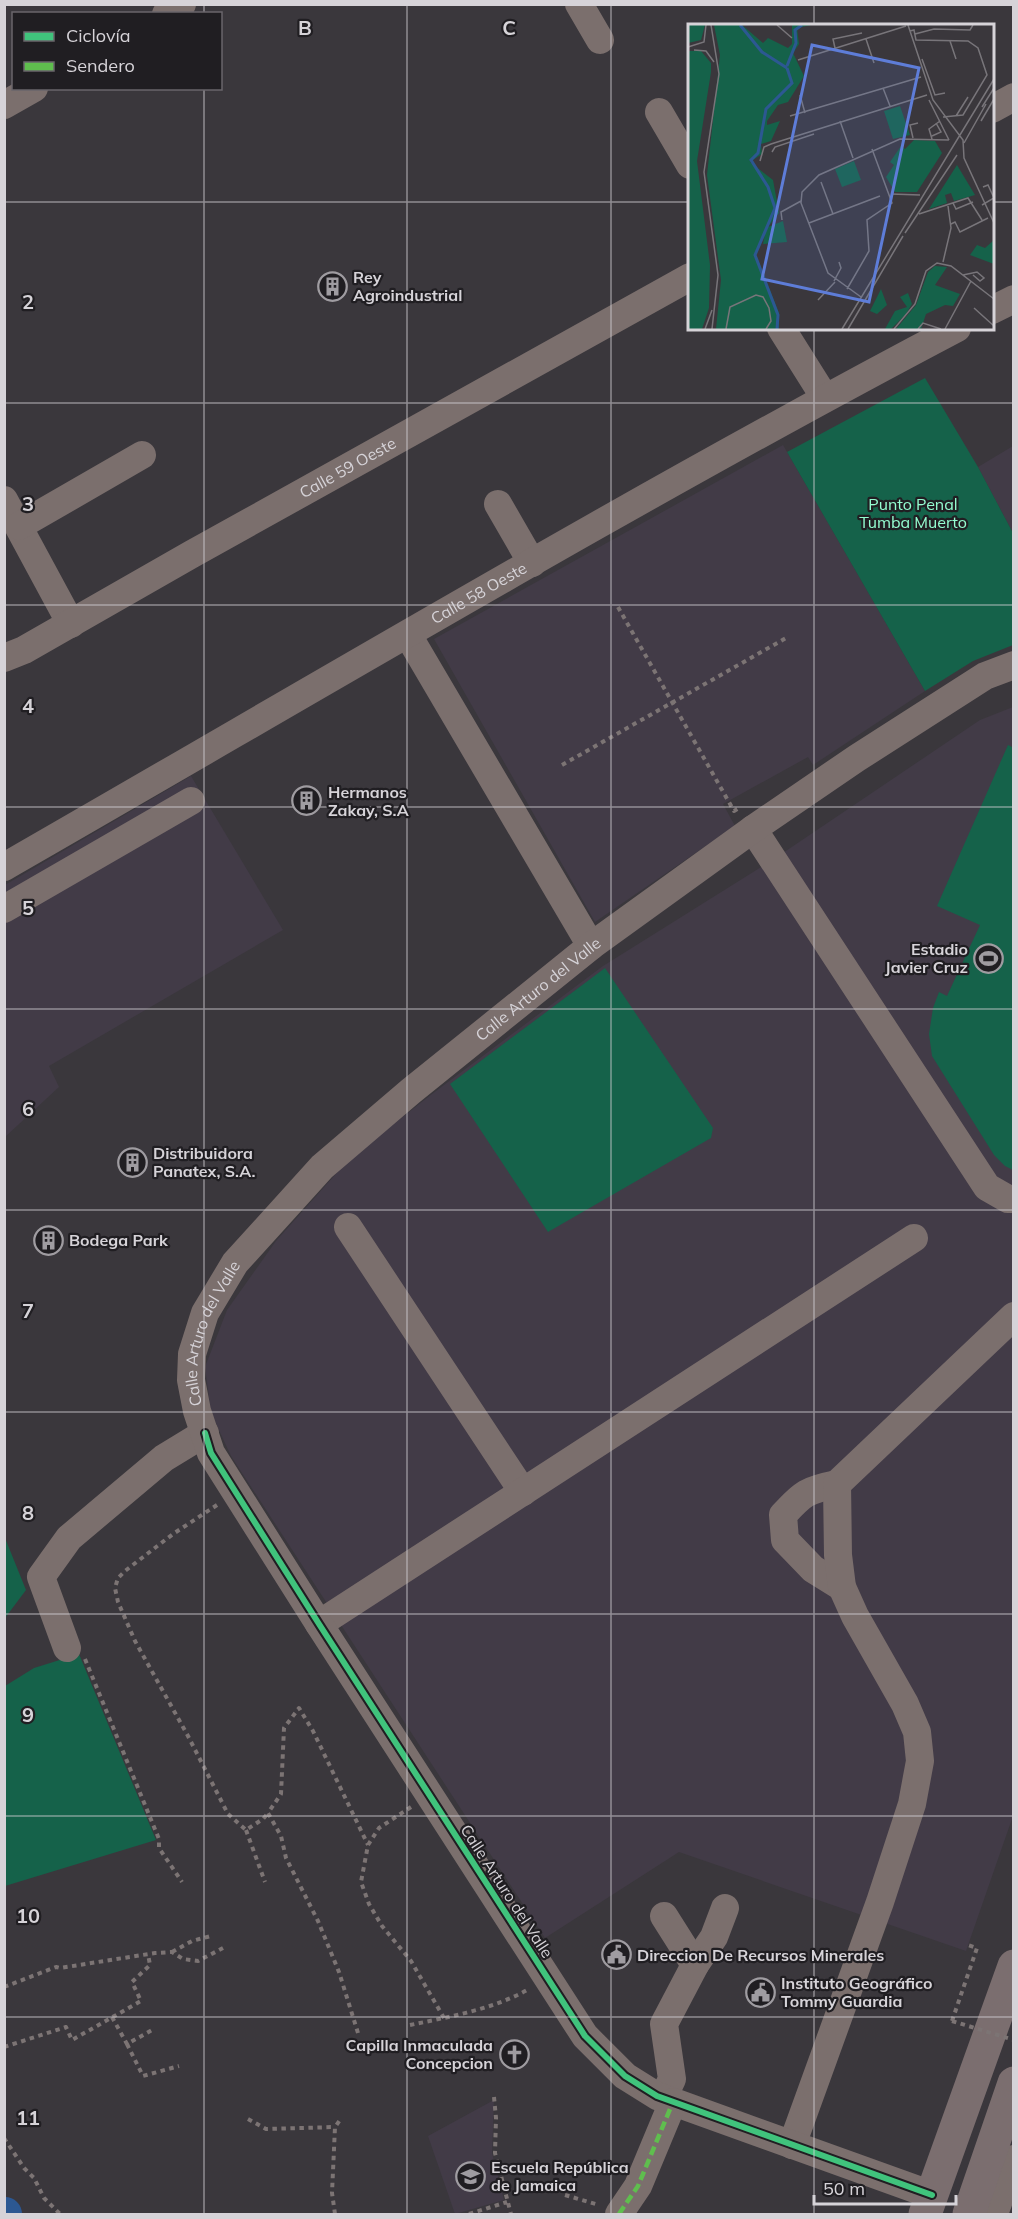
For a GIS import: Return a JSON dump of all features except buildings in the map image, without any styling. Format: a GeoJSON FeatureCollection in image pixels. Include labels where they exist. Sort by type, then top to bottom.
{"type":"FeatureCollection","features":[{"type":"Feature","properties":{"kind":"main road"},"geometry":{"type":"LineString","coordinates":[[928,2205],[1014,1966]]}},
{"type":"Feature","properties":{"kind":"main road"},"geometry":{"type":"LineString","coordinates":[[969,2214],[1014,2083]]}},
{"type":"Feature","properties":{"kind":"street"},"geometry":{"type":"LineString","coordinates":[[169,12],[182,4]]}},
{"type":"Feature","properties":{"kind":"street"},"geometry":{"type":"LineString","coordinates":[[579,4],[600,40]]}},
{"type":"Feature","properties":{"kind":"street"},"geometry":{"type":"LineString","coordinates":[[4,105],[30,90]]}},
{"type":"Feature","properties":{"kind":"street"},"geometry":{"type":"LineString","coordinates":[[994,108],[1014,97]]}},
{"type":"Feature","properties":{"kind":"street"},"geometry":{"type":"LineString","coordinates":[[659,112],[688,162]]}},
{"type":"Feature","properties":{"kind":"street","name":"Calle 59 Oeste"},"geometry":{"type":"LineString","coordinates":[[4,658],[24,650],[71,624],[688,278]]}},
{"type":"Feature","properties":{"kind":"street"},"geometry":{"type":"LineString","coordinates":[[994,309],[1014,299]]}},
{"type":"Feature","properties":{"kind":"street"},"geometry":{"type":"LineString","coordinates":[[782,330],[825,398]]}},
{"type":"Feature","properties":{"kind":"street","name":"Calle 58 Oeste"},"geometry":{"type":"LineString","coordinates":[[4,867],[532,563],[825,398],[953,330]]}},
{"type":"Feature","properties":{"kind":"street"},"geometry":{"type":"LineString","coordinates":[[19,526],[142,455]]}},
{"type":"Feature","properties":{"kind":"street"},"geometry":{"type":"LineString","coordinates":[[4,500],[71,624]]}},
{"type":"Feature","properties":{"kind":"street"},"geometry":{"type":"LineString","coordinates":[[498,504],[532,563]]}},
{"type":"Feature","properties":{"kind":"street"},"geometry":{"type":"LineString","coordinates":[[408,634],[591,946]]}},
{"type":"Feature","properties":{"kind":"street","name":"Calle Arturo del Valle"},"geometry":{"type":"LineString","coordinates":[[928,2205],[792,2145],[668,2100],[625,2076],[585,2036],[318,1624],[211,1453],[191,1380],[192,1354],[206,1313],[235,1263],[322,1167],[411,1090],[749,817],[857,758],[986,676],[1014,665]]}},
{"type":"Feature","properties":{"kind":"street"},"geometry":{"type":"LineString","coordinates":[[4,909],[190,801]]}},
{"type":"Feature","properties":{"kind":"street"},"geometry":{"type":"LineString","coordinates":[[749,817],[987,1186],[1012,1203]]}},
{"type":"Feature","properties":{"kind":"street"},"geometry":{"type":"LineString","coordinates":[[348,1227],[523,1492]]}},
{"type":"Feature","properties":{"kind":"street"},"geometry":{"type":"LineString","coordinates":[[318,1624],[914,1238]]}},
{"type":"Feature","properties":{"kind":"street"},"geometry":{"type":"LineString","coordinates":[[842,1587],[813,1569],[785,1540],[783,1515],[800,1496],[818,1488],[837,1484],[1014,1316]]}},
{"type":"Feature","properties":{"kind":"street"},"geometry":{"type":"LineString","coordinates":[[67,1648],[41,1577],[69,1538],[164,1458],[205,1433]]}},
{"type":"Feature","properties":{"kind":"street"},"geometry":{"type":"LineString","coordinates":[[792,2145],[880,1902],[912,1804],[920,1761],[917,1732],[905,1704],[855,1616],[842,1587],[838,1555],[837,1484]]}},
{"type":"Feature","properties":{"kind":"street"},"geometry":{"type":"LineString","coordinates":[[620,2214],[638,2186],[668,2100],[672,2079],[664,2024],[695,1965],[714,1937],[725,1908]]}},
{"type":"Feature","properties":{"kind":"street"},"geometry":{"type":"LineString","coordinates":[[664,1916],[695,1965]]}},
{"type":"Feature","properties":{"kind":"street"},"geometry":{"type":"LineString","coordinates":[[994,2214],[1014,2159]]}},
{"type":"Feature","properties":{"kind":"path"},"geometry":{"type":"LineString","coordinates":[[618,607],[734,811],[749,817]]}},
{"type":"Feature","properties":{"kind":"path"},"geometry":{"type":"LineString","coordinates":[[562,765],[786,638]]}},
{"type":"Feature","properties":{"kind":"path"},"geometry":{"type":"LineString","coordinates":[[224,1500],[173,1534],[125,1571],[118,1578],[115,1588],[118,1602],[135,1641],[228,1814],[246,1830],[265,1882]]}},
{"type":"Feature","properties":{"kind":"path"},"geometry":{"type":"LineString","coordinates":[[67,1648],[81,1649],[159,1839],[159,1848],[182,1882]]}},
{"type":"Feature","properties":{"kind":"path"},"geometry":{"type":"LineString","coordinates":[[246,1830],[264,1820],[280,1794],[284,1728],[298,1708],[313,1731],[368,1845]]}},
{"type":"Feature","properties":{"kind":"path"},"geometry":{"type":"LineString","coordinates":[[429,1795],[379,1828],[368,1845],[361,1882],[369,1904],[382,1926],[411,1961],[444,2018]]}},
{"type":"Feature","properties":{"kind":"path"},"geometry":{"type":"LineString","coordinates":[[268,1813],[281,1836],[286,1858],[318,1921],[339,1972],[358,2033]]}},
{"type":"Feature","properties":{"kind":"path"},"geometry":{"type":"LineString","coordinates":[[4,1987],[56,1967],[172,1952],[192,1941],[211,1936]]}},
{"type":"Feature","properties":{"kind":"path"},"geometry":{"type":"LineString","coordinates":[[968,1945],[977,1948],[951,2021],[1014,2040]]}},
{"type":"Feature","properties":{"kind":"path"},"geometry":{"type":"LineString","coordinates":[[172,1952],[183,1959],[198,1960],[223,1948]]}},
{"type":"Feature","properties":{"kind":"path"},"geometry":{"type":"LineString","coordinates":[[4,2047],[66,2027],[72,2040],[141,2001],[132,1982],[150,1965],[148,1954]]}},
{"type":"Feature","properties":{"kind":"path"},"geometry":{"type":"LineString","coordinates":[[410,2025],[444,2018],[519,1994],[548,1978]]}},
{"type":"Feature","properties":{"kind":"path"},"geometry":{"type":"LineString","coordinates":[[112,2017],[143,2076],[179,2066]]}},
{"type":"Feature","properties":{"kind":"path"},"geometry":{"type":"LineString","coordinates":[[127,2044],[154,2029]]}},
{"type":"Feature","properties":{"kind":"path"},"geometry":{"type":"LineString","coordinates":[[494,2097],[495,2153],[511,2214]]}},
{"type":"Feature","properties":{"kind":"path"},"geometry":{"type":"LineString","coordinates":[[248,2119],[266,2129],[335,2127]]}},
{"type":"Feature","properties":{"kind":"path"},"geometry":{"type":"LineString","coordinates":[[335,2214],[332,2193],[335,2127],[340,2120]]}},
{"type":"Feature","properties":{"kind":"path"},"geometry":{"type":"LineString","coordinates":[[4,2138],[24,2168],[34,2178],[44,2198],[60,2214]]}},
{"type":"Feature","properties":{"kind":"path"},"geometry":{"type":"LineString","coordinates":[[565,2195],[620,2214]]}},
{"type":"Feature","properties":{"kind":"path"},"geometry":{"type":"LineString","coordinates":[[469,2214],[507,2202]]}},
{"type":"Feature","properties":{"kind":"shaded area"},"geometry":{"type":"Polygon","coordinates":[[[783,445],[925,691],[813,765],[808,757],[723,804],[735,826],[595,922],[434,639],[783,445]]]}},
{"type":"Feature","properties":{"kind":"shaded area"},"geometry":{"type":"Polygon","coordinates":[[[1013,446],[1013,533],[978,467],[1013,446]]]}},
{"type":"Feature","properties":{"kind":"shaded area"},"geometry":{"type":"Polygon","coordinates":[[[1013,707],[1014,1813],[966,1951],[679,1852],[545,1938],[231,1456],[211,1413],[205,1367],[227,1310],[276,1241],[350,1158],[603,966],[774,859],[980,720],[1013,707]]]}},
{"type":"Feature","properties":{"kind":"shaded area"},"geometry":{"type":"Polygon","coordinates":[[[191,776],[283,930],[49,1066],[59,1087],[5,1137],[5,885],[191,776]]]}},
{"type":"Feature","properties":{"kind":"shaded area","name":"Escuela República de Jamaica"},"geometry":{"type":"Polygon","coordinates":[[[494,2100],[492,2153],[504,2200],[455,2214],[428,2136],[494,2100]]]}},
{"type":"Feature","properties":{"kind":"green space","name":"Punto Penal Tumba Muerto"},"geometry":{"type":"Polygon","coordinates":[[[925,378],[978,467],[1013,533],[1013,645],[973,661],[925,691],[787,452],[925,378]]]}},
{"type":"Feature","properties":{"kind":"green space","name":"Estadio Javier Cruz"},"geometry":{"type":"Polygon","coordinates":[[[1008,745],[1014,748],[1013,1170],[1005,1166],[994,1155],[932,1056],[929,1034],[933,1008],[939,992],[947,996],[980,925],[937,906],[1008,745]]]}},
{"type":"Feature","properties":{"kind":"green space"},"geometry":{"type":"Polygon","coordinates":[[[605,968],[713,1128],[711,1138],[548,1232],[450,1084],[605,968]]]}},
{"type":"Feature","properties":{"kind":"green space"},"geometry":{"type":"Polygon","coordinates":[[[5,1538],[26,1590],[4,1618],[5,1538]]]}},
{"type":"Feature","properties":{"kind":"green space"},"geometry":{"type":"Polygon","coordinates":[[[79,1654],[156,1840],[5,1886],[5,1686],[34,1668],[79,1654]]]}},
{"type":"Feature","properties":{"kind":"marked path"},"geometry":{"type":"LineString","coordinates":[[619,2214],[638,2186],[673,2102]]}},
{"type":"Feature","properties":{"kind":"cycle path"},"geometry":{"type":"LineString","coordinates":[[205,1433],[211,1453],[585,2036],[625,2076],[657,2096],[932,2195]]}},
{"type":"Feature","properties":{"kind":"place","name":"Rey Agroindustrial"},"geometry":{"type":"Point","coordinates":[332,286]}},
{"type":"Feature","properties":{"kind":"place","name":"Hermanos Zakay, S.A"},"geometry":{"type":"Point","coordinates":[307,801]}},
{"type":"Feature","properties":{"kind":"place","name":"Estadio Javier Cruz"},"geometry":{"type":"Point","coordinates":[989,958]}},
{"type":"Feature","properties":{"kind":"place","name":"Distribuidora Panatex, S.A."},"geometry":{"type":"Point","coordinates":[132,1162]}},
{"type":"Feature","properties":{"kind":"place","name":"Bodega Park"},"geometry":{"type":"Point","coordinates":[48,1240]}},
{"type":"Feature","properties":{"kind":"place","name":"Direccion De Recursos Minerales"},"geometry":{"type":"Point","coordinates":[616,1955]}},
{"type":"Feature","properties":{"kind":"place","name":"Instituto Geográfico Tommy Guardia"},"geometry":{"type":"Point","coordinates":[760,1992]}},
{"type":"Feature","properties":{"kind":"place","name":"Capilla Inmaculada Concepcion"},"geometry":{"type":"Point","coordinates":[514,2054]}},
{"type":"Feature","properties":{"kind":"place","name":"Escuela República de Jamaica"},"geometry":{"type":"Point","coordinates":[470,2176]}}]}
